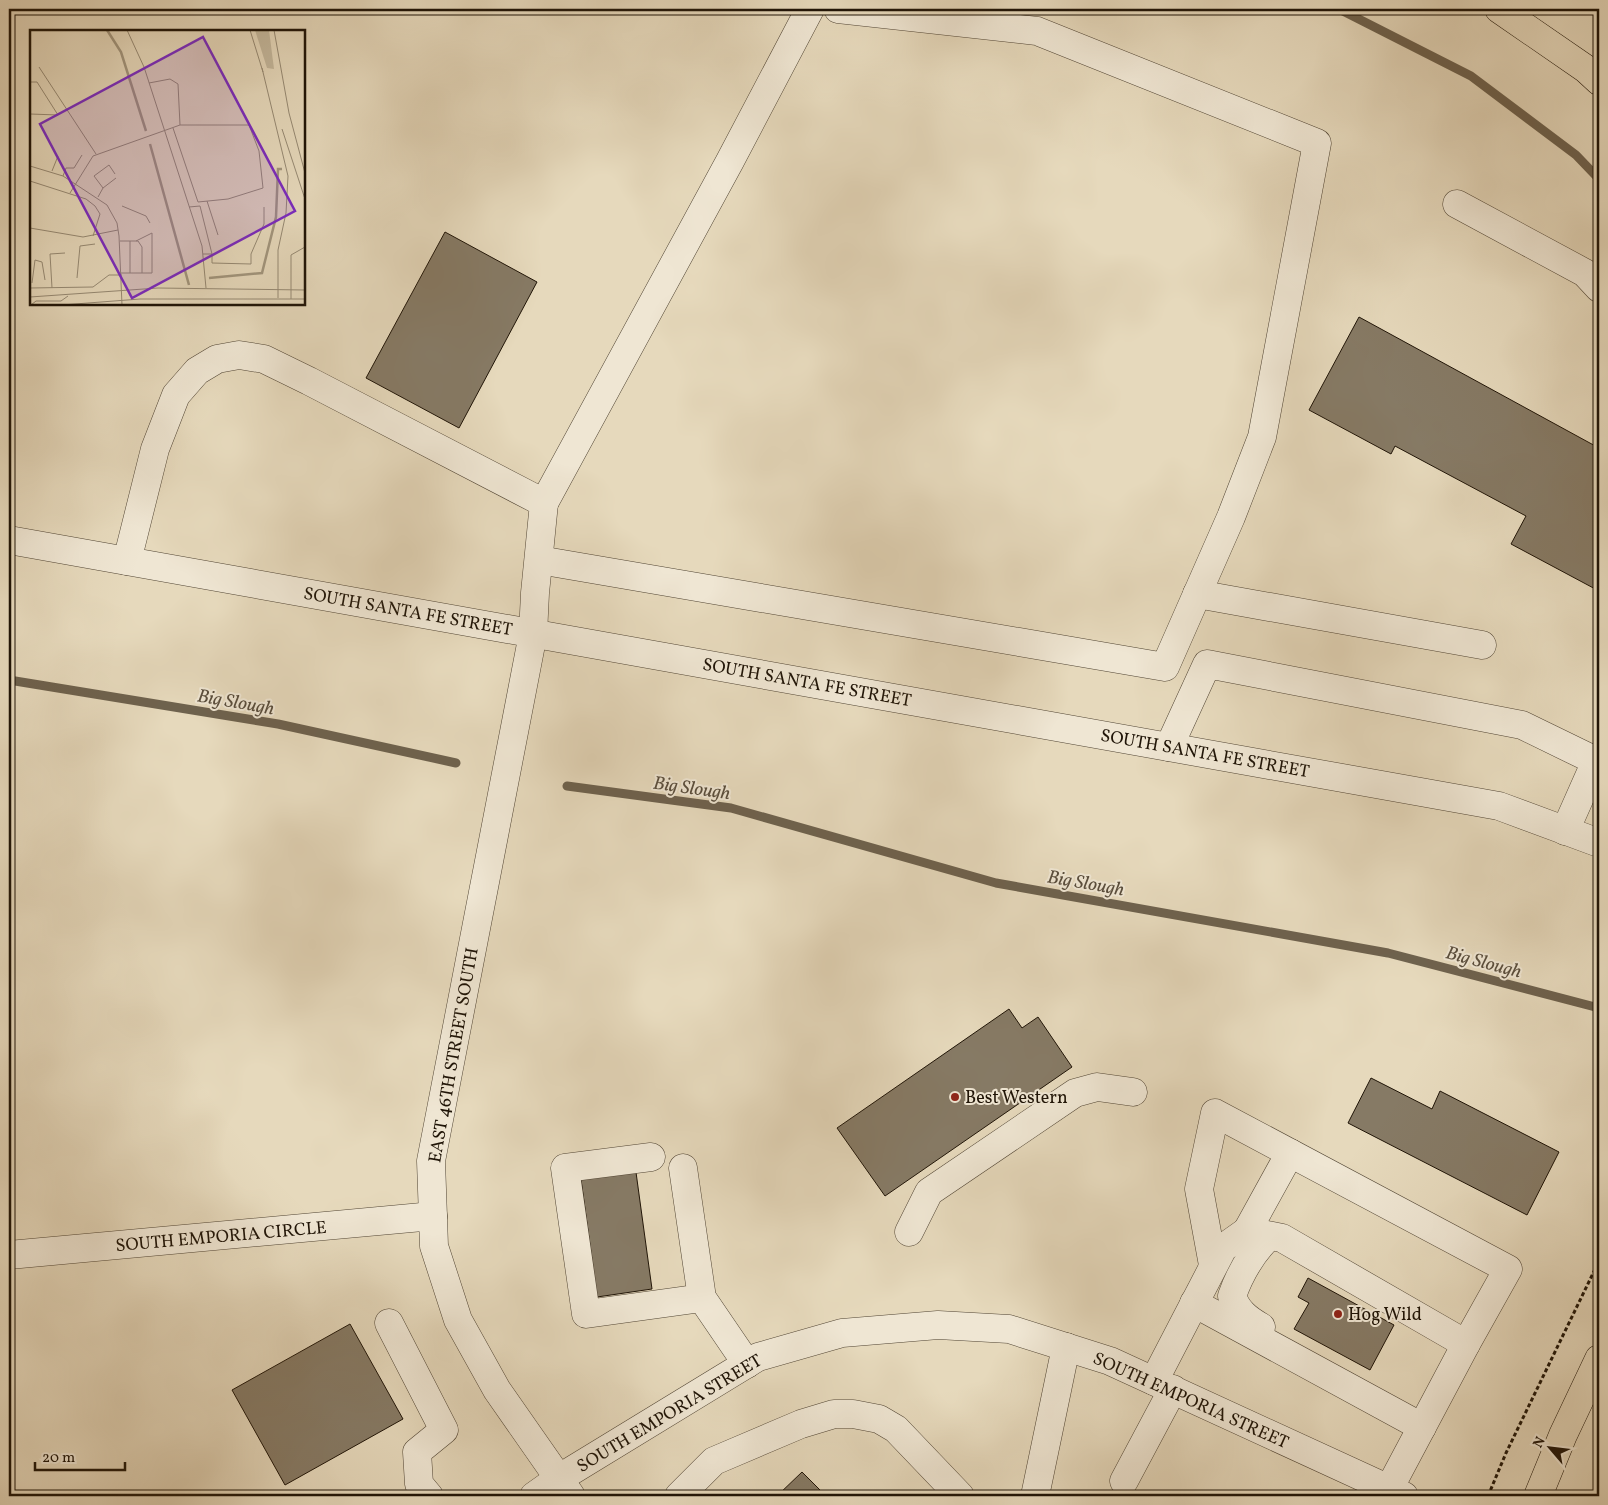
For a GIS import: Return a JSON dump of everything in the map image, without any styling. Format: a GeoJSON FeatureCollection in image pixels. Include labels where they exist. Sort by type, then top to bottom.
{"type":"FeatureCollection","features":[{"type":"Feature","properties":{"kind":"main road"},"geometry":{"type":"LineString","coordinates":[[1499,9],[1586,69],[1599,81]]}},
{"type":"Feature","properties":{"kind":"main road"},"geometry":{"type":"LineString","coordinates":[[1538,1496],[1562,1435],[1599,1359]]}},
{"type":"Feature","properties":{"kind":"street"},"geometry":{"type":"LineString","coordinates":[[127,561],[155,449],[176,395],[197,371],[217,359],[239,355],[264,359],[309,380],[544,503],[726,169],[810,9]]}},
{"type":"Feature","properties":{"kind":"street"},"geometry":{"type":"LineString","coordinates":[[539,560],[1166,667],[1231,517],[1262,437],[1317,143],[1037,32],[838,9]]}},
{"type":"Feature","properties":{"kind":"street"},"geometry":{"type":"LineString","coordinates":[[1457,204],[1585,273],[1599,288]]}},
{"type":"Feature","properties":{"kind":"street","name":"EAST 46TH STREET SOUTH"},"geometry":{"type":"LineString","coordinates":[[544,503],[533,634],[431,1160],[434,1246],[458,1320],[497,1390],[565,1488]]}},
{"type":"Feature","properties":{"kind":"street","name":"SOUTH SANTA FE STREET"},"geometry":{"type":"LineString","coordinates":[[9,540],[1499,806],[1599,844]]}},
{"type":"Feature","properties":{"kind":"street"},"geometry":{"type":"LineString","coordinates":[[1198,594],[1482,645]]}},
{"type":"Feature","properties":{"kind":"street"},"geometry":{"type":"LineString","coordinates":[[1169,747],[1207,664],[1522,725],[1598,762],[1565,831]]}},
{"type":"Feature","properties":{"kind":"street"},"geometry":{"type":"LineString","coordinates":[[909,1232],[929,1192],[1075,1093],[1097,1087],[1133,1092]]}},
{"type":"Feature","properties":{"kind":"street"},"geometry":{"type":"LineString","coordinates":[[1213,1265],[1199,1189],[1215,1113],[1508,1269],[1422,1427],[1398,1494]]}},
{"type":"Feature","properties":{"kind":"street"},"geometry":{"type":"LineString","coordinates":[[1290,1152],[1258,1233],[1254,1251],[1235,1286],[1232,1296],[1236,1306],[1244,1316],[1259,1326],[1364,1381],[1377,1403]]}},
{"type":"Feature","properties":{"kind":"street"},"geometry":{"type":"LineString","coordinates":[[651,1157],[565,1168],[586,1314],[702,1298]]}},
{"type":"Feature","properties":{"kind":"street"},"geometry":{"type":"LineString","coordinates":[[683,1168],[702,1298],[747,1364]]}},
{"type":"Feature","properties":{"kind":"street","name":"SOUTH EMPORIA CIRCLE"},"geometry":{"type":"LineString","coordinates":[[9,1255],[433,1216]]}},
{"type":"Feature","properties":{"kind":"street"},"geometry":{"type":"LineString","coordinates":[[1124,1480],[1164,1385],[1194,1303],[1213,1265],[1223,1248],[1258,1233],[1282,1238],[1466,1344]]}},
{"type":"Feature","properties":{"kind":"street"},"geometry":{"type":"LineString","coordinates":[[1194,1303],[1422,1427]]}},
{"type":"Feature","properties":{"kind":"street"},"geometry":{"type":"LineString","coordinates":[[389,1323],[444,1430],[417,1452],[419,1484],[429,1496]]}},
{"type":"Feature","properties":{"kind":"street","name":"SOUTH EMPORIA STREET"},"geometry":{"type":"LineString","coordinates":[[565,1488],[758,1357],[842,1333],[938,1325],[1009,1329],[1110,1361],[1398,1494]]}},
{"type":"Feature","properties":{"kind":"street"},"geometry":{"type":"LineString","coordinates":[[1035,1496],[1066,1347]]}},
{"type":"Feature","properties":{"kind":"street"},"geometry":{"type":"LineString","coordinates":[[679,1496],[714,1461],[801,1424],[834,1414],[853,1414],[879,1419],[896,1429],[960,1496]]}},
{"type":"Feature","properties":{"kind":"street"},"geometry":{"type":"LineString","coordinates":[[534,1496],[565,1488]]}},
{"type":"Feature","properties":{"kind":"path"},"geometry":{"type":"LineString","coordinates":[[1488,1496],[1506,1453],[1599,1261]]}},
{"type":"Feature","properties":{"kind":"building"},"geometry":{"type":"Polygon","coordinates":[[[445,232],[537,282],[459,428],[366,378],[445,232]]]}},
{"type":"Feature","properties":{"kind":"building"},"geometry":{"type":"Polygon","coordinates":[[[1359,317],[1599,448],[1599,591],[1511,544],[1526,516],[1395,446],[1391,454],[1309,410],[1359,317]]]}},
{"type":"Feature","properties":{"kind":"building","name":"Best Western"},"geometry":{"type":"Polygon","coordinates":[[[1009,1009],[1022,1028],[1038,1017],[1072,1067],[885,1196],[837,1128],[1009,1009]]]}},
{"type":"Feature","properties":{"kind":"building"},"geometry":{"type":"Polygon","coordinates":[[[1371,1078],[1432,1109],[1440,1091],[1559,1152],[1527,1215],[1348,1123],[1371,1078]]]}},
{"type":"Feature","properties":{"kind":"building"},"geometry":{"type":"Polygon","coordinates":[[[635,1165],[652,1289],[597,1297],[580,1172],[635,1165]]]}},
{"type":"Feature","properties":{"kind":"building","name":"Hog Wild"},"geometry":{"type":"Polygon","coordinates":[[[1308,1278],[1394,1325],[1370,1370],[1294,1329],[1309,1303],[1298,1297],[1308,1278]]]}},
{"type":"Feature","properties":{"kind":"building"},"geometry":{"type":"Polygon","coordinates":[[[350,1324],[403,1419],[285,1485],[232,1390],[350,1324]]]}},
{"type":"Feature","properties":{"kind":"building"},"geometry":{"type":"Polygon","coordinates":[[[802,1472],[826,1496],[777,1496],[802,1472]]]}},
{"type":"Feature","properties":{"kind":"waterway"},"geometry":{"type":"LineString","coordinates":[[1339,9],[1471,76],[1576,155],[1599,179]]}},
{"type":"Feature","properties":{"kind":"waterway","name":"Big Slough"},"geometry":{"type":"LineString","coordinates":[[9,680],[278,724],[456,763]]}},
{"type":"Feature","properties":{"kind":"waterway","name":"Big Slough"},"geometry":{"type":"LineString","coordinates":[[567,786],[731,808],[996,883],[1388,953],[1599,1008]]}},
{"type":"Feature","properties":{"kind":"place","name":"Best Western"},"geometry":{"type":"Point","coordinates":[955,1097]}},
{"type":"Feature","properties":{"kind":"place","name":"Hog Wild"},"geometry":{"type":"Point","coordinates":[1338,1314]}}]}
